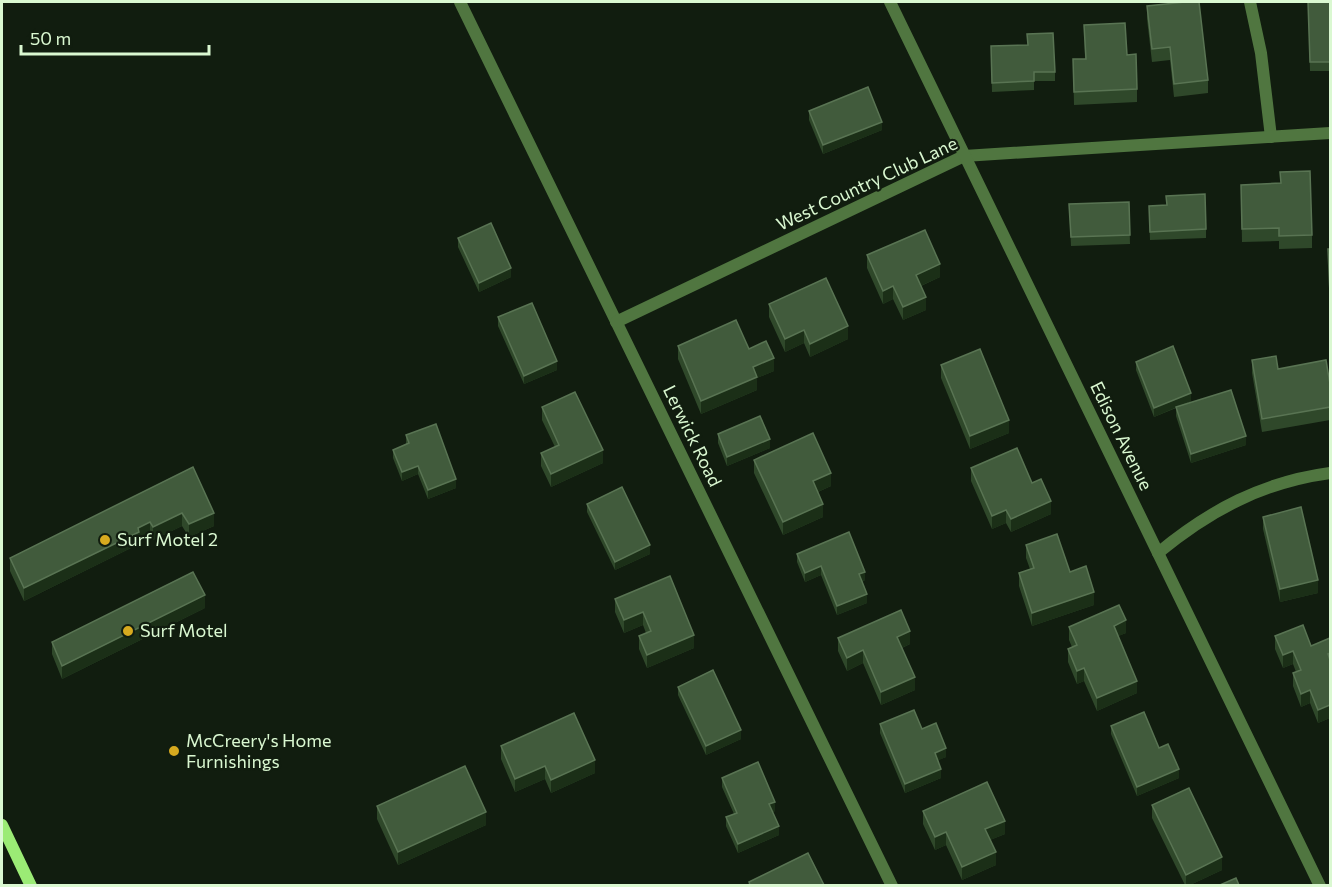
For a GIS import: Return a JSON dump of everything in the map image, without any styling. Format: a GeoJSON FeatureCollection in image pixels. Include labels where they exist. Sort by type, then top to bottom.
{"type":"FeatureCollection","features":[{"type":"Feature","properties":{"kind":"main road"},"geometry":{"type":"LineString","coordinates":[[2,825],[31,885]]}},
{"type":"Feature","properties":{"kind":"street","name":"Lerwick Road"},"geometry":{"type":"LineString","coordinates":[[460,2],[892,885]]}},
{"type":"Feature","properties":{"kind":"street","name":"Edison Avenue"},"geometry":{"type":"LineString","coordinates":[[890,2],[1320,885]]}},
{"type":"Feature","properties":{"kind":"street"},"geometry":{"type":"LineString","coordinates":[[1250,2],[1261,53],[1271,137]]}},
{"type":"Feature","properties":{"kind":"street","name":"West Country Club Lane"},"geometry":{"type":"LineString","coordinates":[[616,322],[964,156],[1330,133]]}},
{"type":"Feature","properties":{"kind":"street"},"geometry":{"type":"LineString","coordinates":[[1158,553],[1217,509],[1253,491],[1330,473]]}},
{"type":"Feature","properties":{"kind":"building"},"geometry":{"type":"Polygon","coordinates":[[[1199,2],[1208,80],[1174,84],[1170,47],[1152,49],[1147,6],[1199,2]]]}},
{"type":"Feature","properties":{"kind":"building"},"geometry":{"type":"Polygon","coordinates":[[[1308,2],[1330,2],[1330,62],[1310,62],[1308,2]]]}},
{"type":"Feature","properties":{"kind":"building"},"geometry":{"type":"Polygon","coordinates":[[[1125,23],[1127,55],[1136,54],[1137,89],[1074,92],[1073,59],[1086,59],[1084,25],[1125,23]]]}},
{"type":"Feature","properties":{"kind":"building"},"geometry":{"type":"Polygon","coordinates":[[[1053,33],[1055,72],[1034,72],[1034,81],[992,83],[991,46],[1028,45],[1027,34],[1053,33]]]}},
{"type":"Feature","properties":{"kind":"building"},"geometry":{"type":"Polygon","coordinates":[[[868,87],[882,122],[823,145],[809,111],[868,87]]]}},
{"type":"Feature","properties":{"kind":"building"},"geometry":{"type":"Polygon","coordinates":[[[1310,171],[1312,235],[1279,236],[1279,228],[1242,229],[1241,185],[1281,183],[1280,172],[1310,171]]]}},
{"type":"Feature","properties":{"kind":"building"},"geometry":{"type":"Polygon","coordinates":[[[1205,194],[1206,229],[1150,232],[1149,206],[1167,205],[1166,196],[1205,194]]]}},
{"type":"Feature","properties":{"kind":"building"},"geometry":{"type":"Polygon","coordinates":[[[1129,202],[1130,235],[1071,237],[1069,204],[1129,202]]]}},
{"type":"Feature","properties":{"kind":"building"},"geometry":{"type":"Polygon","coordinates":[[[491,223],[511,268],[479,283],[458,238],[491,223]]]}},
{"type":"Feature","properties":{"kind":"building"},"geometry":{"type":"Polygon","coordinates":[[[925,230],[940,264],[916,275],[926,297],[903,307],[893,286],[883,291],[867,255],[925,230]]]}},
{"type":"Feature","properties":{"kind":"building"},"geometry":{"type":"Polygon","coordinates":[[[1328,249],[1330,249],[1330,294],[1328,249]]]}},
{"type":"Feature","properties":{"kind":"building"},"geometry":{"type":"Polygon","coordinates":[[[826,278],[848,326],[810,344],[804,330],[785,339],[769,304],[826,278]]]}},
{"type":"Feature","properties":{"kind":"building"},"geometry":{"type":"Polygon","coordinates":[[[532,303],[557,361],[524,376],[498,317],[532,303]]]}},
{"type":"Feature","properties":{"kind":"building"},"geometry":{"type":"Polygon","coordinates":[[[736,320],[749,349],[766,341],[774,358],[753,367],[757,377],[701,401],[678,346],[736,320]]]}},
{"type":"Feature","properties":{"kind":"building"},"geometry":{"type":"Polygon","coordinates":[[[1173,346],[1191,393],[1154,408],[1136,362],[1173,346]]]}},
{"type":"Feature","properties":{"kind":"building"},"geometry":{"type":"Polygon","coordinates":[[[980,349],[1009,420],[970,436],[941,365],[980,349]]]}},
{"type":"Feature","properties":{"kind":"building"},"geometry":{"type":"Polygon","coordinates":[[[1276,356],[1278,369],[1326,360],[1330,384],[1330,407],[1262,419],[1252,360],[1276,356]]]}},
{"type":"Feature","properties":{"kind":"building"},"geometry":{"type":"Polygon","coordinates":[[[1231,390],[1246,436],[1191,454],[1176,407],[1231,390]]]}},
{"type":"Feature","properties":{"kind":"building"},"geometry":{"type":"Polygon","coordinates":[[[575,392],[603,450],[551,474],[541,453],[559,445],[542,407],[575,392]]]}},
{"type":"Feature","properties":{"kind":"building"},"geometry":{"type":"Polygon","coordinates":[[[760,416],[770,439],[727,457],[718,434],[760,416]]]}},
{"type":"Feature","properties":{"kind":"building"},"geometry":{"type":"Polygon","coordinates":[[[436,424],[456,479],[428,490],[418,466],[402,472],[393,450],[409,443],[406,435],[436,424]]]}},
{"type":"Feature","properties":{"kind":"building"},"geometry":{"type":"Polygon","coordinates":[[[813,433],[831,473],[813,481],[823,504],[783,522],[754,460],[813,433]]]}},
{"type":"Feature","properties":{"kind":"building"},"geometry":{"type":"Polygon","coordinates":[[[1017,448],[1032,483],[1041,479],[1051,501],[1011,519],[1006,510],[992,516],[971,468],[1017,448]]]}},
{"type":"Feature","properties":{"kind":"building","name":"Surf Motel 2"},"geometry":{"type":"Polygon","coordinates":[[[193,467],[214,513],[189,524],[182,513],[153,527],[150,522],[138,528],[139,532],[24,588],[10,558],[193,467]]]}},
{"type":"Feature","properties":{"kind":"building"},"geometry":{"type":"Polygon","coordinates":[[[622,487],[650,545],[615,562],[587,504],[622,487]]]}},
{"type":"Feature","properties":{"kind":"building"},"geometry":{"type":"Polygon","coordinates":[[[1301,507],[1318,580],[1280,589],[1263,517],[1301,507]]]}},
{"type":"Feature","properties":{"kind":"building"},"geometry":{"type":"Polygon","coordinates":[[[849,532],[865,572],[859,574],[867,594],[837,606],[821,566],[805,573],[797,554],[849,532]]]}},
{"type":"Feature","properties":{"kind":"building"},"geometry":{"type":"Polygon","coordinates":[[[1057,534],[1070,572],[1086,566],[1094,592],[1032,613],[1019,573],[1034,568],[1026,545],[1057,534]]]}},
{"type":"Feature","properties":{"kind":"building"},"geometry":{"type":"Polygon","coordinates":[[[193,572],[205,595],[62,666],[52,642],[193,572]]]}},
{"type":"Feature","properties":{"kind":"building"},"geometry":{"type":"Polygon","coordinates":[[[670,576],[694,635],[647,655],[639,636],[651,631],[643,612],[624,620],[615,599],[670,576]]]}},
{"type":"Feature","properties":{"kind":"building"},"geometry":{"type":"Polygon","coordinates":[[[1119,605],[1126,620],[1114,626],[1137,681],[1097,698],[1084,668],[1077,671],[1068,649],[1077,645],[1069,627],[1119,605]]]}},
{"type":"Feature","properties":{"kind":"building"},"geometry":{"type":"Polygon","coordinates":[[[901,610],[910,631],[897,637],[915,677],[881,692],[863,650],[847,658],[838,638],[901,610]]]}},
{"type":"Feature","properties":{"kind":"building"},"geometry":{"type":"Polygon","coordinates":[[[1303,625],[1311,646],[1330,638],[1330,653],[1328,654],[1330,705],[1318,710],[1310,690],[1301,694],[1293,673],[1301,670],[1293,651],[1283,655],[1275,636],[1303,625]]]}},
{"type":"Feature","properties":{"kind":"building"},"geometry":{"type":"Polygon","coordinates":[[[713,670],[741,730],[706,746],[678,687],[713,670]]]}},
{"type":"Feature","properties":{"kind":"building"},"geometry":{"type":"Polygon","coordinates":[[[914,710],[922,729],[936,723],[946,748],[935,753],[941,769],[905,784],[880,724],[914,710]]]}},
{"type":"Feature","properties":{"kind":"building"},"geometry":{"type":"Polygon","coordinates":[[[1144,712],[1159,748],[1168,744],[1179,769],[1137,787],[1111,726],[1144,712]]]}},
{"type":"Feature","properties":{"kind":"building"},"geometry":{"type":"Polygon","coordinates":[[[574,713],[595,760],[551,780],[545,766],[515,779],[501,746],[574,713]]]}},
{"type":"Feature","properties":{"kind":"building"},"geometry":{"type":"Polygon","coordinates":[[[758,762],[775,802],[769,804],[779,826],[738,844],[726,817],[737,813],[722,778],[758,762]]]}},
{"type":"Feature","properties":{"kind":"building"},"geometry":{"type":"Polygon","coordinates":[[[465,766],[486,812],[398,852],[377,806],[465,766]]]}},
{"type":"Feature","properties":{"kind":"building"},"geometry":{"type":"Polygon","coordinates":[[[987,782],[1005,821],[985,829],[996,852],[962,867],[946,832],[935,837],[923,811],[987,782]]]}},
{"type":"Feature","properties":{"kind":"building"},"geometry":{"type":"Polygon","coordinates":[[[1189,788],[1222,857],[1186,875],[1152,805],[1189,788]]]}},
{"type":"Feature","properties":{"kind":"building"},"geometry":{"type":"Polygon","coordinates":[[[808,853],[824,885],[750,885],[749,882],[808,853]]]}},
{"type":"Feature","properties":{"kind":"building"},"geometry":{"type":"Polygon","coordinates":[[[1236,878],[1239,885],[1220,885],[1236,878]]]}},
{"type":"Feature","properties":{"kind":"place","name":"Surf Motel 2"},"geometry":{"type":"Point","coordinates":[105,540]}},
{"type":"Feature","properties":{"kind":"place","name":"Surf Motel"},"geometry":{"type":"Point","coordinates":[128,631]}},
{"type":"Feature","properties":{"kind":"place","name":"McCreery's Home Furnishings"},"geometry":{"type":"Point","coordinates":[174,751]}}]}
